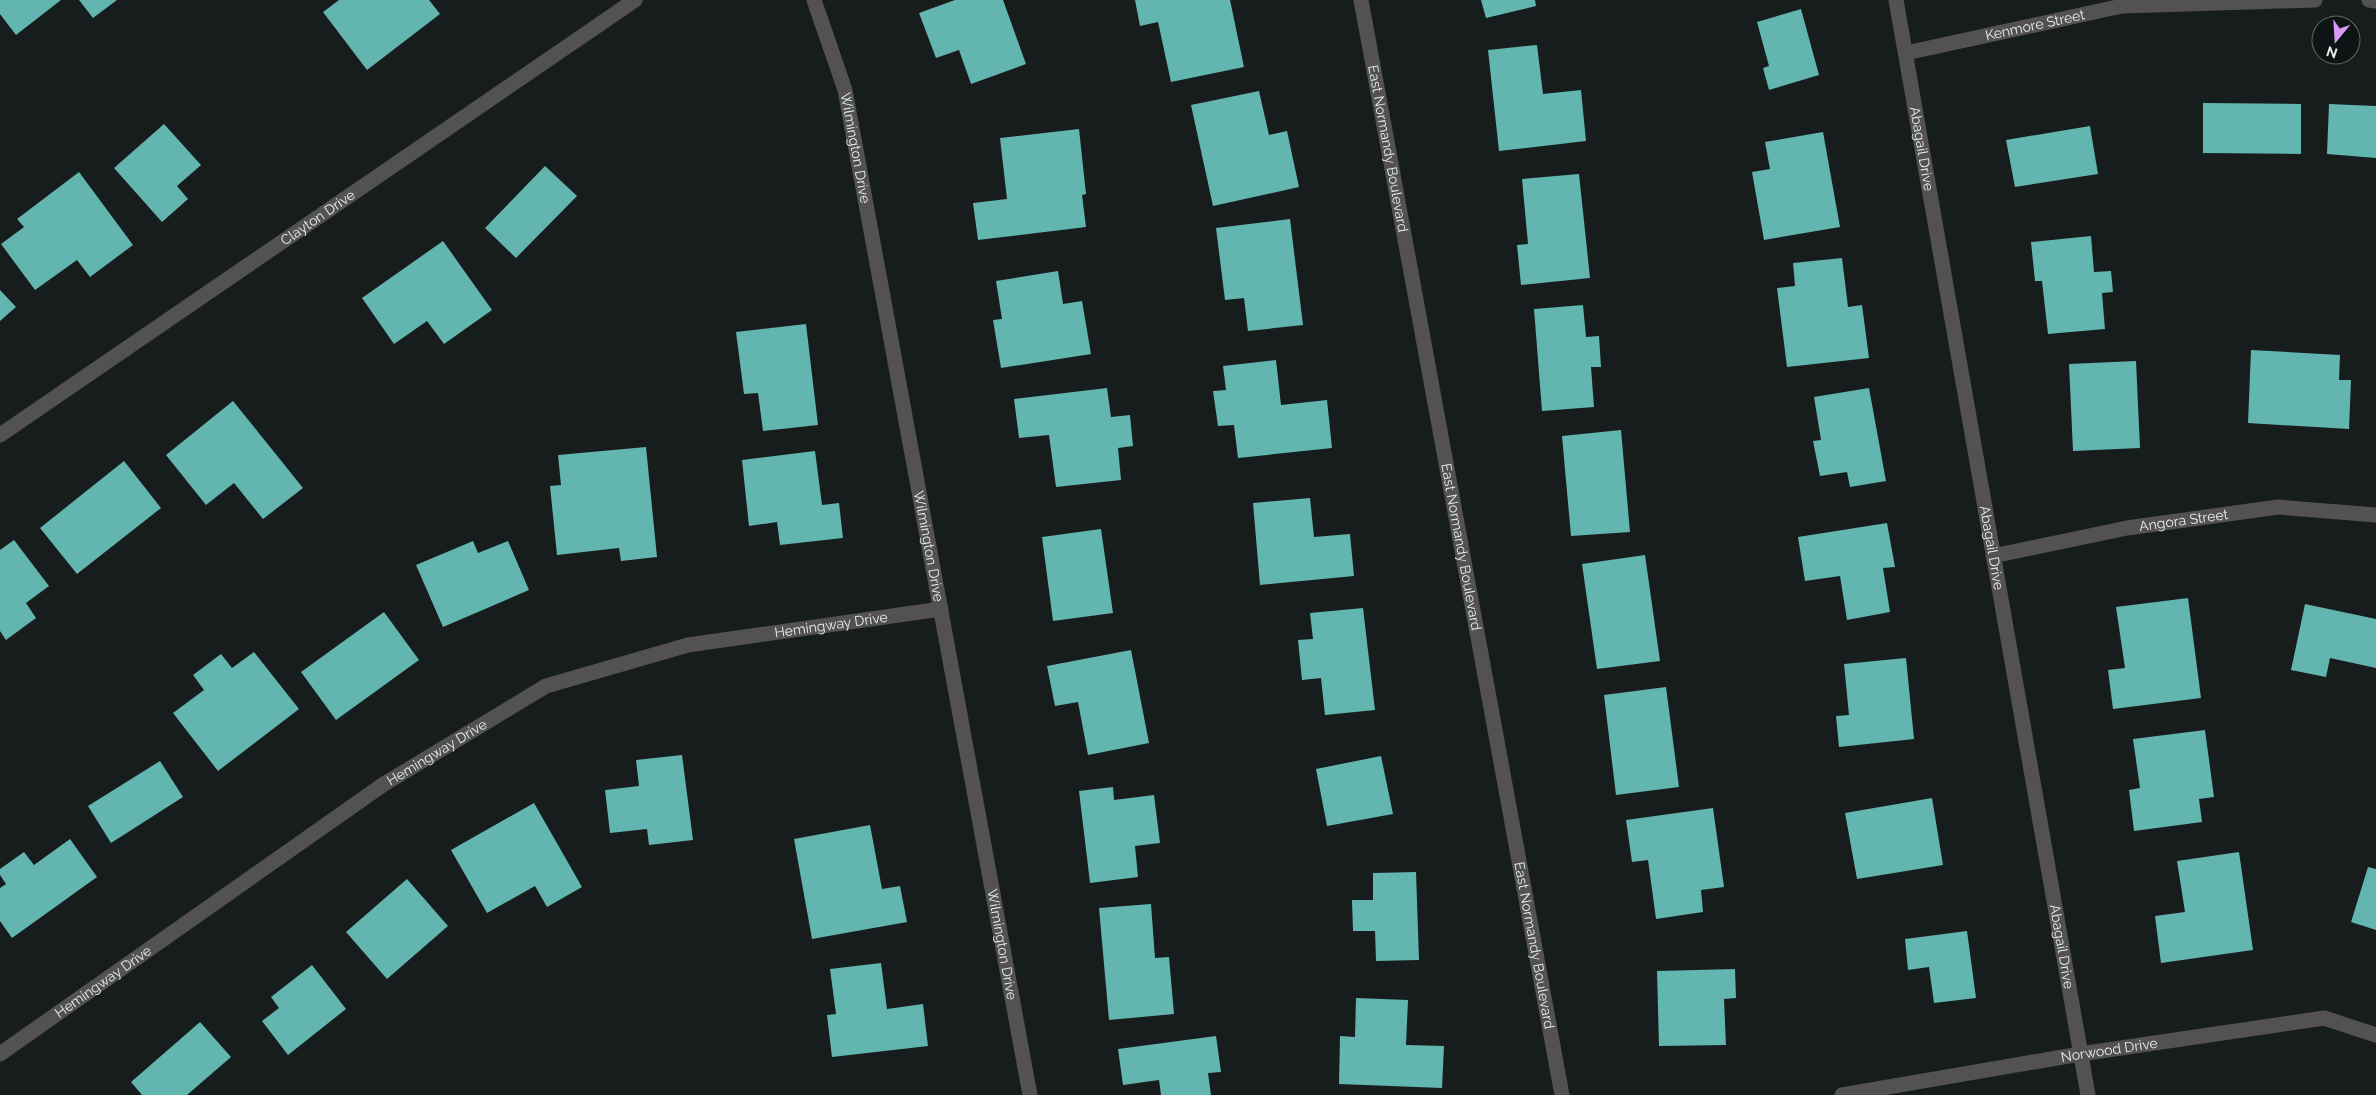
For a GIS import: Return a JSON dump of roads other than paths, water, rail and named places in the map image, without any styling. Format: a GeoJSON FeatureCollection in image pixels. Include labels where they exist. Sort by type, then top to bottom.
{"type":"FeatureCollection","features":[{"type":"Feature","properties":{"kind":"street","name":"Clayton Drive"},"geometry":{"type":"LineString","coordinates":[[0,435],[635,0]]}},
{"type":"Feature","properties":{"kind":"street","name":"Wilmington Drive"},"geometry":{"type":"LineString","coordinates":[[814,0],[845,90],[1030,1095]]}},
{"type":"Feature","properties":{"kind":"street","name":"East Normandy Boulevard"},"geometry":{"type":"LineString","coordinates":[[1361,0],[1562,1095]]}},
{"type":"Feature","properties":{"kind":"street","name":"Abagail Drive"},"geometry":{"type":"LineString","coordinates":[[1896,0],[2088,1095]]}},
{"type":"Feature","properties":{"kind":"street","name":"Kenmore Street"},"geometry":{"type":"LineString","coordinates":[[1906,53],[2122,6],[2315,0]]}},
{"type":"Feature","properties":{"kind":"street"},"geometry":{"type":"LineString","coordinates":[[2369,0],[2376,1]]}},
{"type":"Feature","properties":{"kind":"street","name":"Angora Street"},"geometry":{"type":"LineString","coordinates":[[1993,556],[2127,528],[2278,507],[2376,515]]}},
{"type":"Feature","properties":{"kind":"street","name":"Hemingway Drive"},"geometry":{"type":"LineString","coordinates":[[0,1054],[384,784],[546,686],[688,644],[941,608]]}},
{"type":"Feature","properties":{"kind":"street","name":"Norwood Drive"},"geometry":{"type":"LineString","coordinates":[[1842,1095],[2080,1054],[2324,1018],[2376,1035]]}}]}
